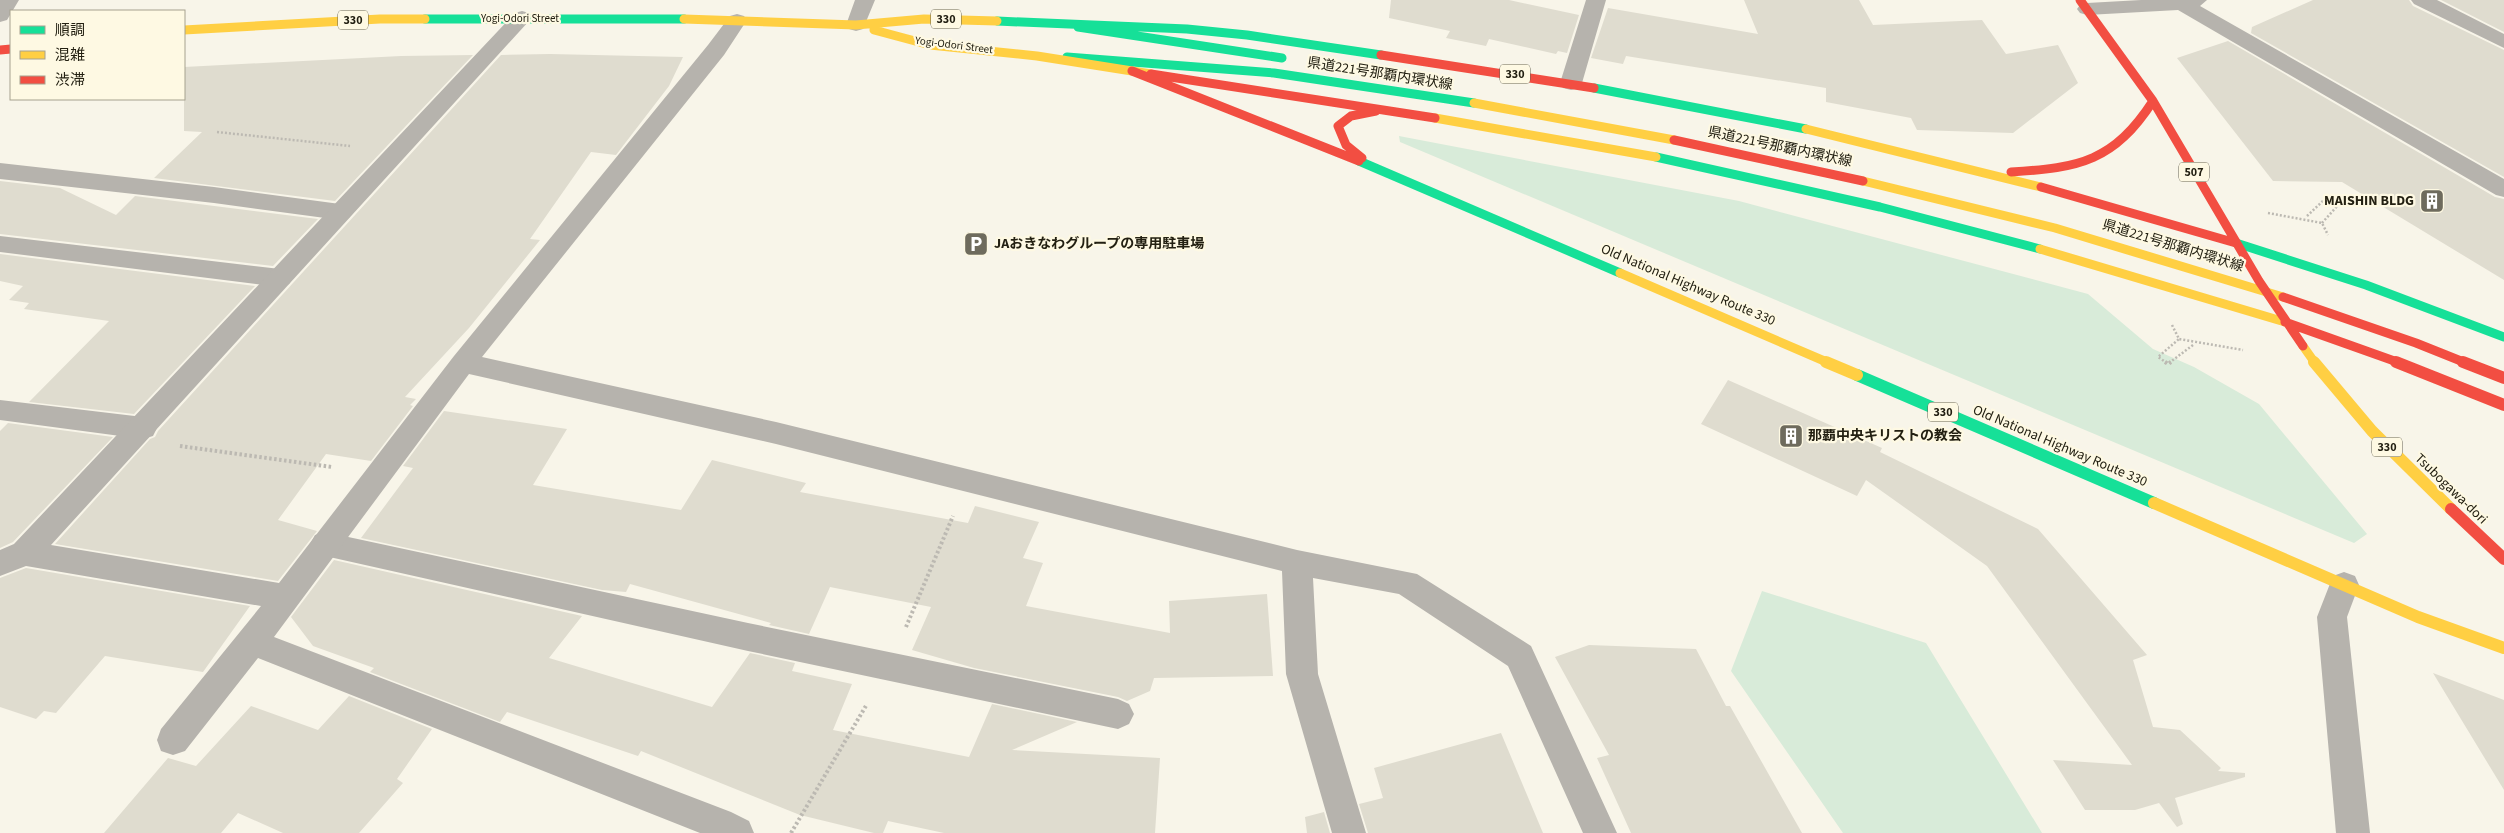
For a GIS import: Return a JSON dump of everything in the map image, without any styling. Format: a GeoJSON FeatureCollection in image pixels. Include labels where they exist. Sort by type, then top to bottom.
{"type":"FeatureCollection","features":[{"type":"Feature","properties":{"kind":"main road","name":"507"},"geometry":{"type":"LineString","coordinates":[[2084,4],[2153,101],[2236,243]]}},
{"type":"Feature","properties":{"kind":"main road","name":"Yogi-Odori Street"},"geometry":{"type":"LineString","coordinates":[[185,30],[380,19],[522,17],[738,20],[856,26],[924,19],[1037,22]]}},
{"type":"Feature","properties":{"kind":"main road","name":"330"},"geometry":{"type":"LineString","coordinates":[[1037,22],[1187,29],[1246,35],[1571,83],[1805,129],[2104,204],[2236,243],[2285,322]]}},
{"type":"Feature","properties":{"kind":"main road","name":"県道221号那覇内環状線"},"geometry":{"type":"LineString","coordinates":[[1037,22],[1291,59]]}},
{"type":"Feature","properties":{"kind":"main road","name":"Yogi-Odori Street"},"geometry":{"type":"LineString","coordinates":[[856,26],[929,44],[1025,54]]}},
{"type":"Feature","properties":{"kind":"main road","name":"330"},"geometry":{"type":"LineString","coordinates":[[1025,54],[1576,142],[1794,187],[1911,215],[2161,282],[2285,322]]}},
{"type":"Feature","properties":{"kind":"main road","name":"県道221号那覇内環状線"},"geometry":{"type":"LineString","coordinates":[[1025,54],[1302,76],[1575,119],[1914,191],[2041,224],[2256,287],[2336,314],[2504,378]]}},
{"type":"Feature","properties":{"kind":"main road","name":"330"},"geometry":{"type":"LineString","coordinates":[[1132,71],[1385,171]]}},
{"type":"Feature","properties":{"kind":"main road"},"geometry":{"type":"LineString","coordinates":[[1985,173],[2043,170],[2100,155],[2112,149],[2126,137],[2153,101]]}},
{"type":"Feature","properties":{"kind":"main road","name":"330"},"geometry":{"type":"LineString","coordinates":[[1385,171],[1346,148],[1338,126],[1352,116],[1390,111]]}},
{"type":"Feature","properties":{"kind":"main road","name":"Old National Highway Route 330"},"geometry":{"type":"LineString","coordinates":[[1385,171],[2344,585],[2445,628],[2504,648]]}},
{"type":"Feature","properties":{"kind":"main road"},"geometry":{"type":"LineString","coordinates":[[2236,243],[2366,285],[2504,337]]}},
{"type":"Feature","properties":{"kind":"main road","name":"県道221号那覇内環状線"},"geometry":{"type":"LineString","coordinates":[[2233,264],[2266,274]]}},
{"type":"Feature","properties":{"kind":"main road"},"geometry":{"type":"LineString","coordinates":[[2285,322],[2400,363],[2504,405]]}},
{"type":"Feature","properties":{"kind":"main road","name":"Tsubogawa-dori"},"geometry":{"type":"LineString","coordinates":[[2285,322],[2321,372],[2370,429],[2504,560]]}},
{"type":"Feature","properties":{"kind":"street"},"geometry":{"type":"LineString","coordinates":[[0,16],[9,0]]}},
{"type":"Feature","properties":{"kind":"street"},"geometry":{"type":"LineString","coordinates":[[856,26],[864,0]]}},
{"type":"Feature","properties":{"kind":"street"},"geometry":{"type":"LineString","coordinates":[[1571,83],[1596,0]]}},
{"type":"Feature","properties":{"kind":"street"},"geometry":{"type":"LineString","coordinates":[[2421,0],[2504,42]]}},
{"type":"Feature","properties":{"kind":"street"},"geometry":{"type":"LineString","coordinates":[[2084,4],[2190,2],[2504,189]]}},
{"type":"Feature","properties":{"kind":"street"},"geometry":{"type":"LineString","coordinates":[[13,558],[138,433],[397,150],[522,17]]}},
{"type":"Feature","properties":{"kind":"street"},"geometry":{"type":"LineString","coordinates":[[173,740],[252,642],[463,363],[716,50],[738,20]]}},
{"type":"Feature","properties":{"kind":"street"},"geometry":{"type":"LineString","coordinates":[[0,171],[214,195],[340,212]]}},
{"type":"Feature","properties":{"kind":"street"},"geometry":{"type":"LineString","coordinates":[[0,244],[280,278]]}},
{"type":"Feature","properties":{"kind":"street"},"geometry":{"type":"LineString","coordinates":[[463,363],[776,433],[1297,562],[1406,583],[1520,656],[1600,833]]}},
{"type":"Feature","properties":{"kind":"street"},"geometry":{"type":"LineString","coordinates":[[0,410],[138,433]]}},
{"type":"Feature","properties":{"kind":"street"},"geometry":{"type":"LineString","coordinates":[[325,544],[1118,714]]}},
{"type":"Feature","properties":{"kind":"street"},"geometry":{"type":"LineString","coordinates":[[13,558],[286,597]]}},
{"type":"Feature","properties":{"kind":"street"},"geometry":{"type":"LineString","coordinates":[[1297,562],[1302,674],[1350,833]]}},
{"type":"Feature","properties":{"kind":"street"},"geometry":{"type":"LineString","coordinates":[[2344,585],[2332,617],[2353,833]]}},
{"type":"Feature","properties":{"kind":"street"},"geometry":{"type":"LineString","coordinates":[[252,642],[719,824],[737,833]]}},
{"type":"Feature","properties":{"kind":"path"},"geometry":{"type":"LineString","coordinates":[[217,132],[397,150]]}},
{"type":"Feature","properties":{"kind":"path"},"geometry":{"type":"LineString","coordinates":[[2307,216],[2326,198],[2339,204],[2322,223]]}},
{"type":"Feature","properties":{"kind":"path"},"geometry":{"type":"LineString","coordinates":[[2179,339],[2158,357],[2168,364],[2193,345]]}},
{"type":"Feature","properties":{"kind":"path"},"geometry":{"type":"LineString","coordinates":[[138,433],[380,474]]}},
{"type":"Feature","properties":{"kind":"green space"},"geometry":{"type":"Polygon","coordinates":[[[1399,136],[1739,201],[2088,294],[2153,349],[2194,367],[2259,404],[2367,534],[2354,543],[1400,142],[1399,136]]]}},
{"type":"Feature","properties":{"kind":"green space"},"geometry":{"type":"Polygon","coordinates":[[[1762,591],[1926,643],[2042,833],[1843,833],[1731,671],[1762,591]]]}},
{"type":"Feature","properties":{"kind":"building"},"geometry":{"type":"Polygon","coordinates":[[[1391,0],[1509,0],[1579,15],[1567,53],[1558,51],[1556,54],[1489,39],[1486,46],[1446,38],[1450,31],[1389,18],[1391,0]]]}},
{"type":"Feature","properties":{"kind":"building"},"geometry":{"type":"Polygon","coordinates":[[[1744,0],[1859,0],[1873,25],[1982,20],[2006,54],[2058,45],[2078,83],[2013,133],[1917,130],[1911,118],[1826,102],[1826,88],[1626,56],[1623,64],[1591,58],[1608,8],[1758,34],[1744,0]]]}},
{"type":"Feature","properties":{"kind":"building"},"geometry":{"type":"Polygon","coordinates":[[[2313,0],[2409,0],[2413,6],[2504,50],[2504,177],[2251,33],[2252,27],[2313,0]]]}},
{"type":"Feature","properties":{"kind":"building"},"geometry":{"type":"Polygon","coordinates":[[[2441,0],[2504,0],[2504,32],[2441,0]]]}},
{"type":"Feature","properties":{"kind":"building"},"geometry":{"type":"Polygon","coordinates":[[[2228,41],[2495,197],[2504,199],[2504,280],[2342,182],[2273,181],[2177,58],[2228,41]]]}},
{"type":"Feature","properties":{"kind":"building"},"geometry":{"type":"Polygon","coordinates":[[[550,54],[683,57],[669,86],[616,155],[591,152],[530,239],[540,240],[469,328],[405,397],[416,399],[410,405],[413,406],[371,461],[326,454],[278,520],[317,531],[278,581],[55,544],[150,439],[155,437],[158,431],[501,55],[550,54]]]}},
{"type":"Feature","properties":{"kind":"building"},"geometry":{"type":"Polygon","coordinates":[[[473,55],[335,201],[154,178],[202,132],[184,131],[185,67],[401,56],[473,55]]]}},
{"type":"Feature","properties":{"kind":"building"},"geometry":{"type":"Polygon","coordinates":[[[0,181],[60,188],[116,215],[135,196],[318,219],[273,266],[0,234],[0,181]]]}},
{"type":"Feature","properties":{"kind":"building"},"geometry":{"type":"Polygon","coordinates":[[[0,254],[255,286],[134,414],[29,402],[109,321],[24,309],[29,303],[9,300],[23,286],[0,281],[0,254]]]}},
{"type":"Feature","properties":{"kind":"building"},"geometry":{"type":"Polygon","coordinates":[[[1728,380],[1882,448],[1880,452],[2038,529],[2147,655],[2133,660],[2153,727],[2180,730],[2221,768],[2218,771],[2245,773],[2245,777],[2175,798],[2183,824],[2177,827],[2159,803],[2135,810],[2085,810],[2053,760],[2132,765],[1987,566],[1866,480],[1857,496],[1701,424],[1728,380]]]}},
{"type":"Feature","properties":{"kind":"building"},"geometry":{"type":"Polygon","coordinates":[[[444,411],[567,429],[533,485],[681,510],[712,460],[806,483],[800,492],[968,523],[975,506],[1039,522],[1023,558],[1043,563],[1026,606],[1170,633],[1169,601],[1267,594],[1273,676],[1154,678],[1150,691],[1127,701],[1118,697],[974,668],[912,650],[931,607],[830,587],[809,634],[769,625],[771,623],[630,584],[626,592],[602,590],[361,538],[413,468],[403,466],[444,411]]]}},
{"type":"Feature","properties":{"kind":"building"},"geometry":{"type":"Polygon","coordinates":[[[8,423],[113,437],[13,542],[0,548],[0,431],[8,423]]]}},
{"type":"Feature","properties":{"kind":"building"},"geometry":{"type":"Polygon","coordinates":[[[334,560],[582,616],[549,658],[712,707],[750,653],[795,663],[792,671],[852,684],[833,730],[969,757],[992,704],[1077,722],[1012,750],[1160,758],[1155,833],[944,833],[888,821],[883,833],[874,833],[800,815],[641,751],[638,756],[507,712],[500,722],[370,672],[374,668],[313,646],[291,617],[334,560]]]}},
{"type":"Feature","properties":{"kind":"building"},"geometry":{"type":"Polygon","coordinates":[[[26,568],[250,606],[203,672],[105,656],[56,713],[44,711],[36,719],[0,707],[0,578],[26,568]]]}},
{"type":"Feature","properties":{"kind":"building"},"geometry":{"type":"Polygon","coordinates":[[[1589,645],[1696,649],[1726,706],[1730,706],[1802,833],[1631,833],[1597,758],[1609,755],[1555,657],[1589,645]]]}},
{"type":"Feature","properties":{"kind":"building"},"geometry":{"type":"Polygon","coordinates":[[[2433,673],[2504,700],[2504,790],[2433,673]]]}},
{"type":"Feature","properties":{"kind":"building"},"geometry":{"type":"Polygon","coordinates":[[[349,696],[432,729],[397,779],[403,783],[359,833],[283,833],[238,813],[221,833],[104,833],[168,758],[196,766],[251,706],[318,730],[349,696]]]}},
{"type":"Feature","properties":{"kind":"building"},"geometry":{"type":"Polygon","coordinates":[[[1501,733],[1543,833],[1368,833],[1359,804],[1383,798],[1374,768],[1501,733]]]}},
{"type":"Feature","properties":{"kind":"building"},"geometry":{"type":"Polygon","coordinates":[[[1324,812],[1330,833],[1307,833],[1305,817],[1324,812]]]}},
{"type":"Feature","properties":{"kind":"traffic: fast"},"geometry":{"type":"LineString","coordinates":[[425,19],[684,19]]}},
{"type":"Feature","properties":{"kind":"traffic: fast"},"geometry":{"type":"LineString","coordinates":[[997,21],[1187,29],[1247,35],[1381,55]]}},
{"type":"Feature","properties":{"kind":"traffic: fast"},"geometry":{"type":"LineString","coordinates":[[1078,27],[1282,58]]}},
{"type":"Feature","properties":{"kind":"traffic: fast"},"geometry":{"type":"LineString","coordinates":[[1067,57],[1274,73],[1474,103]]}},
{"type":"Feature","properties":{"kind":"traffic: fast"},"geometry":{"type":"LineString","coordinates":[[1594,88],[1806,129]]}},
{"type":"Feature","properties":{"kind":"traffic: fast"},"geometry":{"type":"LineString","coordinates":[[1656,157],[1880,207],[2040,249]]}},
{"type":"Feature","properties":{"kind":"traffic: fast"},"geometry":{"type":"LineString","coordinates":[[1359,161],[1620,273]]}},
{"type":"Feature","properties":{"kind":"traffic: fast"},"geometry":{"type":"LineString","coordinates":[[2236,243],[2366,285],[2504,337]]}},
{"type":"Feature","properties":{"kind":"traffic: fast"},"geometry":{"type":"LineString","coordinates":[[1857,375],[2154,503]]}},
{"type":"Feature","properties":{"kind":"traffic: slow"},"geometry":{"type":"LineString","coordinates":[[185,30],[380,19],[425,19]]}},
{"type":"Feature","properties":{"kind":"traffic: slow"},"geometry":{"type":"LineString","coordinates":[[684,19],[856,25],[924,19],[997,21]]}},
{"type":"Feature","properties":{"kind":"traffic: slow"},"geometry":{"type":"LineString","coordinates":[[874,30],[930,45],[1037,56],[1151,74]]}},
{"type":"Feature","properties":{"kind":"traffic: slow"},"geometry":{"type":"LineString","coordinates":[[1474,103],[1674,140]]}},
{"type":"Feature","properties":{"kind":"traffic: slow"},"geometry":{"type":"LineString","coordinates":[[1435,118],[1656,157]]}},
{"type":"Feature","properties":{"kind":"traffic: slow"},"geometry":{"type":"LineString","coordinates":[[1806,129],[2041,187]]}},
{"type":"Feature","properties":{"kind":"traffic: slow"},"geometry":{"type":"LineString","coordinates":[[1863,181],[2055,228],[2283,297]]}},
{"type":"Feature","properties":{"kind":"traffic: slow"},"geometry":{"type":"LineString","coordinates":[[2040,249],[2285,322]]}},
{"type":"Feature","properties":{"kind":"traffic: slow"},"geometry":{"type":"LineString","coordinates":[[1620,273],[1857,375]]}},
{"type":"Feature","properties":{"kind":"traffic: slow"},"geometry":{"type":"LineString","coordinates":[[2303,346],[2354,411],[2411,471],[2451,509]]}},
{"type":"Feature","properties":{"kind":"traffic: slow"},"geometry":{"type":"LineString","coordinates":[[2154,503],[2418,617],[2504,648]]}},
{"type":"Feature","properties":{"kind":"traffic: jam"},"geometry":{"type":"LineString","coordinates":[[2080,0],[2153,101],[2259,281],[2303,346]]}},
{"type":"Feature","properties":{"kind":"traffic: jam"},"geometry":{"type":"LineString","coordinates":[[0,50],[10,49]]}},
{"type":"Feature","properties":{"kind":"traffic: jam"},"geometry":{"type":"LineString","coordinates":[[1381,55],[1594,88]]}},
{"type":"Feature","properties":{"kind":"traffic: jam"},"geometry":{"type":"LineString","coordinates":[[1132,71],[1359,161]]}},
{"type":"Feature","properties":{"kind":"traffic: jam"},"geometry":{"type":"LineString","coordinates":[[1151,74],[1435,118]]}},
{"type":"Feature","properties":{"kind":"traffic: jam"},"geometry":{"type":"LineString","coordinates":[[2011,172],[2058,168],[2102,154],[2127,136],[2153,101]]}},
{"type":"Feature","properties":{"kind":"traffic: jam"},"geometry":{"type":"LineString","coordinates":[[1362,158],[1346,145],[1338,126],[1351,116],[1376,111]]}},
{"type":"Feature","properties":{"kind":"traffic: jam"},"geometry":{"type":"LineString","coordinates":[[1674,140],[1863,181]]}},
{"type":"Feature","properties":{"kind":"traffic: jam"},"geometry":{"type":"LineString","coordinates":[[2041,187],[2236,243]]}},
{"type":"Feature","properties":{"kind":"traffic: jam"},"geometry":{"type":"LineString","coordinates":[[2283,297],[2416,343],[2504,378]]}},
{"type":"Feature","properties":{"kind":"traffic: jam"},"geometry":{"type":"LineString","coordinates":[[2285,322],[2400,363],[2504,405]]}},
{"type":"Feature","properties":{"kind":"traffic: jam"},"geometry":{"type":"LineString","coordinates":[[2451,509],[2504,559]]}},
{"type":"Feature","properties":{"kind":"place","name":"MAISHIN BLDG"},"geometry":{"type":"Point","coordinates":[2432,201]}},
{"type":"Feature","properties":{"kind":"place","name":"JAおきなわグループの専用駐車場"},"geometry":{"type":"Point","coordinates":[976,244]}},
{"type":"Feature","properties":{"kind":"place","name":"那覇中央キリストの教会"},"geometry":{"type":"Point","coordinates":[1791,436]}}]}
